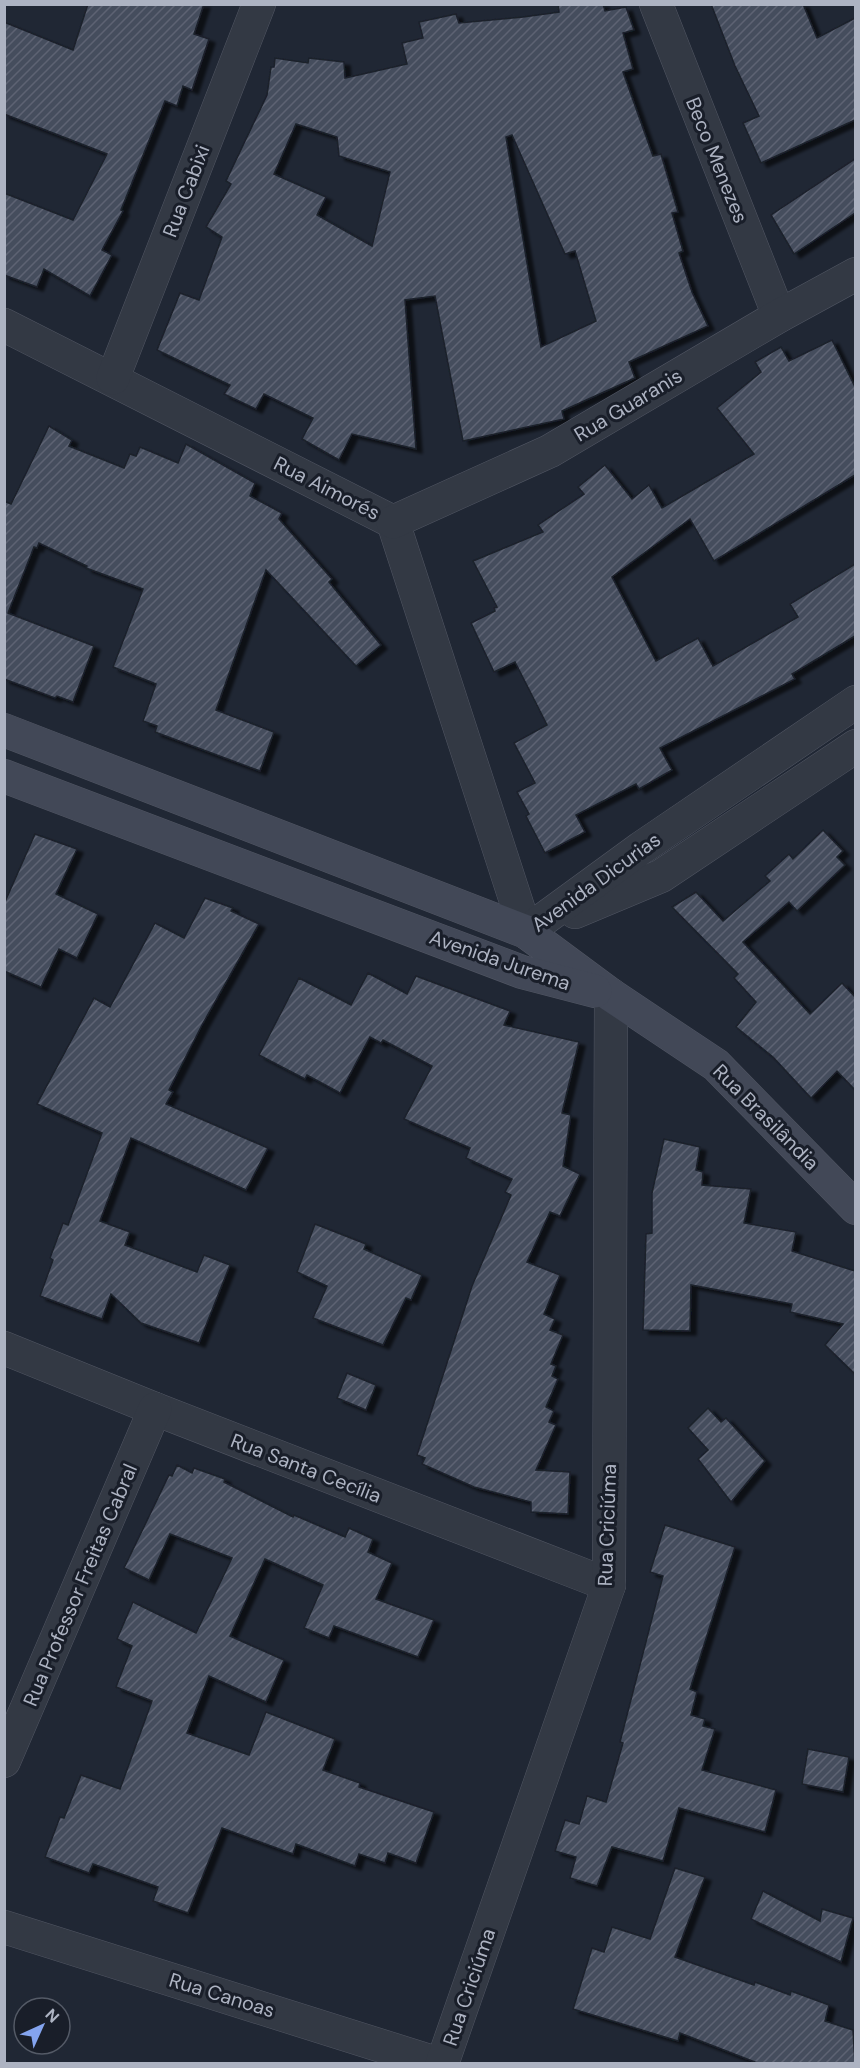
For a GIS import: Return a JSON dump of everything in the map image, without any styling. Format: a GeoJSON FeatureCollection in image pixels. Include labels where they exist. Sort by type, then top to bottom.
{"type":"FeatureCollection","features":[{"type":"Feature","properties":{"kind":"main road","name":"Avenida Jurema"},"geometry":{"type":"LineString","coordinates":[[4,730],[526,932],[611,995]]}},
{"type":"Feature","properties":{"kind":"main road","name":"Avenida Jurema"},"geometry":{"type":"LineString","coordinates":[[4,776],[522,972],[611,995]]}},
{"type":"Feature","properties":{"kind":"main road","name":"Rua Brasilândia"},"geometry":{"type":"LineString","coordinates":[[611,995],[716,1065],[855,1208]]}},
{"type":"Feature","properties":{"kind":"street","name":"Rua Cabixi"},"geometry":{"type":"LineString","coordinates":[[113,378],[259,4]]}},
{"type":"Feature","properties":{"kind":"street","name":"Beco Menezes"},"geometry":{"type":"LineString","coordinates":[[656,4],[779,316]]}},
{"type":"Feature","properties":{"kind":"street","name":"Rua Guaranis"},"geometry":{"type":"LineString","coordinates":[[393,522],[550,451],[779,316],[855,274]]}},
{"type":"Feature","properties":{"kind":"street","name":"Rua Aimorés"},"geometry":{"type":"LineString","coordinates":[[4,325],[113,378],[393,522],[526,932]]}},
{"type":"Feature","properties":{"kind":"street","name":"Avenida Dicurias"},"geometry":{"type":"LineString","coordinates":[[526,932],[640,848],[855,702]]}},
{"type":"Feature","properties":{"kind":"street","name":"Avenida Dicurias"},"geometry":{"type":"LineString","coordinates":[[526,932],[661,876],[855,746]]}},
{"type":"Feature","properties":{"kind":"street","name":"Rua Criciúma"},"geometry":{"type":"LineString","coordinates":[[440,2064],[609,1585],[611,995]]}},
{"type":"Feature","properties":{"kind":"street","name":"Rua Santa Cecília"},"geometry":{"type":"LineString","coordinates":[[4,1348],[609,1585]]}},
{"type":"Feature","properties":{"kind":"street","name":"Rua Professor Freitas Cabral"},"geometry":{"type":"LineString","coordinates":[[4,1761],[155,1409]]}},
{"type":"Feature","properties":{"kind":"street","name":"Rua Canoas"},"geometry":{"type":"LineString","coordinates":[[4,1927],[440,2064]]}},
{"type":"Feature","properties":{"kind":"building"},"geometry":{"type":"Polygon","coordinates":[[[88,4],[204,4],[194,34],[209,39],[192,90],[183,86],[177,106],[165,101],[121,210],[123,211],[102,250],[112,255],[90,296],[44,269],[37,287],[4,275],[4,193],[73,220],[107,154],[4,114],[4,22],[73,50],[88,4]]]}},
{"type":"Feature","properties":{"kind":"building"},"geometry":{"type":"Polygon","coordinates":[[[558,4],[603,4],[605,11],[626,7],[634,30],[623,33],[633,69],[623,72],[653,156],[661,154],[678,212],[672,213],[683,251],[679,253],[692,292],[708,326],[629,362],[635,378],[562,411],[564,419],[463,441],[435,296],[405,300],[416,449],[352,434],[339,460],[302,439],[313,418],[264,394],[256,409],[224,394],[230,385],[157,350],[180,293],[199,300],[222,237],[206,227],[231,184],[226,181],[267,95],[271,67],[274,67],[275,58],[308,63],[309,58],[344,62],[345,78],[407,64],[402,43],[423,38],[419,22],[456,14],[459,23],[559,12],[558,4]],[[296,124],[274,174],[326,197],[317,215],[372,246],[390,172],[339,156],[337,137],[296,124]],[[512,135],[506,137],[541,347],[596,321],[575,251],[565,254],[512,135]]]}},
{"type":"Feature","properties":{"kind":"building"},"geometry":{"type":"Polygon","coordinates":[[[711,4],[803,4],[817,38],[855,18],[855,120],[761,163],[743,123],[759,116],[735,66],[711,4]]]}},
{"type":"Feature","properties":{"kind":"building"},"geometry":{"type":"Polygon","coordinates":[[[855,159],[855,213],[794,254],[771,215],[855,159]]]}},
{"type":"Feature","properties":{"kind":"building"},"geometry":{"type":"Polygon","coordinates":[[[832,340],[855,387],[855,475],[714,561],[690,519],[612,577],[656,661],[698,638],[713,666],[798,617],[790,604],[855,564],[855,636],[792,674],[795,679],[660,748],[672,770],[639,789],[636,784],[576,815],[585,832],[545,853],[526,816],[529,814],[517,792],[535,783],[514,743],[547,725],[515,662],[494,672],[471,623],[495,611],[494,608],[497,607],[473,561],[543,532],[538,525],[584,494],[578,487],[605,465],[632,499],[649,485],[662,508],[754,454],[717,408],[761,372],[755,362],[781,347],[789,361],[832,340]]]}},
{"type":"Feature","properties":{"kind":"building"},"geometry":{"type":"Polygon","coordinates":[[[49,426],[72,440],[69,446],[124,468],[130,454],[136,456],[140,447],[178,463],[186,444],[255,483],[250,496],[282,513],[279,519],[332,579],[329,582],[381,645],[356,666],[266,570],[216,710],[274,732],[260,771],[155,732],[157,726],[143,721],[156,684],[113,667],[143,589],[86,568],[87,566],[39,543],[37,548],[34,547],[8,613],[94,646],[73,702],[57,696],[55,698],[4,679],[4,501],[11,504],[49,426]]]}},
{"type":"Feature","properties":{"kind":"building"},"geometry":{"type":"Polygon","coordinates":[[[823,830],[843,851],[837,857],[845,865],[797,911],[789,902],[743,942],[810,1014],[842,983],[855,997],[855,1090],[837,1071],[811,1098],[773,1057],[736,1027],[756,1002],[734,978],[738,974],[672,907],[696,892],[723,921],[770,881],[765,876],[789,854],[793,859],[823,830]]]}},
{"type":"Feature","properties":{"kind":"building"},"geometry":{"type":"Polygon","coordinates":[[[35,834],[77,849],[56,894],[98,914],[77,958],[59,949],[41,987],[4,971],[4,904],[35,834]]]}},
{"type":"Feature","properties":{"kind":"building"},"geometry":{"type":"Polygon","coordinates":[[[205,898],[233,908],[231,911],[259,924],[202,1025],[169,1090],[173,1092],[166,1104],[268,1148],[246,1190],[131,1138],[100,1221],[130,1232],[125,1245],[197,1272],[204,1255],[230,1265],[199,1343],[141,1323],[111,1294],[102,1319],[40,1296],[53,1260],[50,1258],[63,1223],[68,1225],[102,1133],[37,1104],[94,998],[110,1007],[155,923],[184,938],[205,898]]]}},
{"type":"Feature","properties":{"kind":"building"},"geometry":{"type":"Polygon","coordinates":[[[368,973],[407,994],[416,976],[510,1011],[504,1025],[579,1042],[562,1113],[571,1115],[563,1166],[580,1174],[560,1216],[550,1212],[527,1262],[560,1275],[544,1314],[555,1319],[550,1330],[563,1335],[551,1364],[556,1366],[552,1376],[558,1379],[546,1407],[554,1411],[549,1422],[556,1425],[536,1470],[570,1472],[568,1514],[531,1512],[531,1502],[474,1487],[422,1464],[425,1458],[417,1455],[472,1286],[511,1195],[505,1192],[512,1179],[466,1158],[470,1148],[404,1119],[432,1066],[383,1040],[381,1043],[370,1037],[340,1093],[307,1075],[305,1079],[259,1055],[299,978],[351,1005],[368,973]]]}},
{"type":"Feature","properties":{"kind":"building"},"geometry":{"type":"Polygon","coordinates":[[[664,1139],[700,1147],[696,1170],[703,1172],[702,1185],[751,1189],[744,1223],[796,1232],[792,1251],[855,1271],[855,1374],[825,1345],[843,1324],[790,1312],[792,1304],[691,1285],[690,1331],[643,1330],[646,1234],[652,1233],[652,1193],[664,1139]]]}},
{"type":"Feature","properties":{"kind":"building"},"geometry":{"type":"Polygon","coordinates":[[[315,1224],[366,1244],[364,1249],[422,1275],[411,1300],[406,1298],[383,1345],[313,1318],[327,1286],[297,1272],[315,1224]]]}},
{"type":"Feature","properties":{"kind":"building"},"geometry":{"type":"Polygon","coordinates":[[[347,1373],[376,1385],[366,1410],[337,1398],[347,1373]]]}},
{"type":"Feature","properties":{"kind":"building"},"geometry":{"type":"Polygon","coordinates":[[[708,1408],[721,1422],[726,1418],[765,1461],[731,1502],[698,1459],[708,1450],[688,1428],[708,1408]]]}},
{"type":"Feature","properties":{"kind":"building"},"geometry":{"type":"Polygon","coordinates":[[[177,1465],[192,1473],[194,1468],[225,1479],[224,1482],[293,1517],[294,1515],[345,1537],[349,1528],[373,1539],[368,1552],[392,1563],[376,1599],[434,1620],[418,1657],[334,1626],[329,1638],[304,1628],[323,1585],[265,1559],[230,1636],[284,1660],[266,1702],[209,1676],[187,1733],[249,1755],[266,1712],[335,1739],[323,1770],[360,1783],[359,1787],[434,1812],[416,1863],[388,1853],[385,1863],[359,1854],[355,1866],[296,1844],[293,1854],[222,1828],[188,1913],[153,1901],[158,1887],[93,1864],[89,1873],[45,1857],[60,1817],[64,1818],[81,1775],[120,1789],[152,1701],[116,1687],[132,1646],[117,1639],[133,1602],[196,1633],[232,1558],[170,1534],[149,1580],[124,1568],[169,1475],[172,1476],[177,1465]]]}},
{"type":"Feature","properties":{"kind":"building"},"geometry":{"type":"Polygon","coordinates":[[[665,1525],[735,1547],[690,1689],[697,1692],[691,1715],[705,1719],[703,1726],[715,1729],[702,1770],[776,1790],[765,1832],[679,1808],[663,1861],[612,1847],[597,1886],[570,1878],[576,1857],[555,1851],[565,1820],[579,1824],[587,1796],[606,1802],[623,1743],[620,1742],[663,1576],[650,1572],[665,1525]]]}},
{"type":"Feature","properties":{"kind":"building"},"geometry":{"type":"Polygon","coordinates":[[[808,1749],[849,1757],[843,1792],[802,1784],[808,1749]]]}},
{"type":"Feature","properties":{"kind":"building"},"geometry":{"type":"Polygon","coordinates":[[[675,1868],[705,1877],[675,1957],[754,1985],[755,1982],[790,1995],[791,1991],[829,2005],[825,2021],[853,2030],[855,2064],[760,2064],[680,2033],[678,2041],[573,2009],[592,1948],[604,1952],[612,1927],[650,1939],[675,1868]]]}},
{"type":"Feature","properties":{"kind":"building"},"geometry":{"type":"Polygon","coordinates":[[[763,1891],[820,1921],[822,1909],[853,1918],[841,1962],[751,1919],[763,1891]]]}}]}
